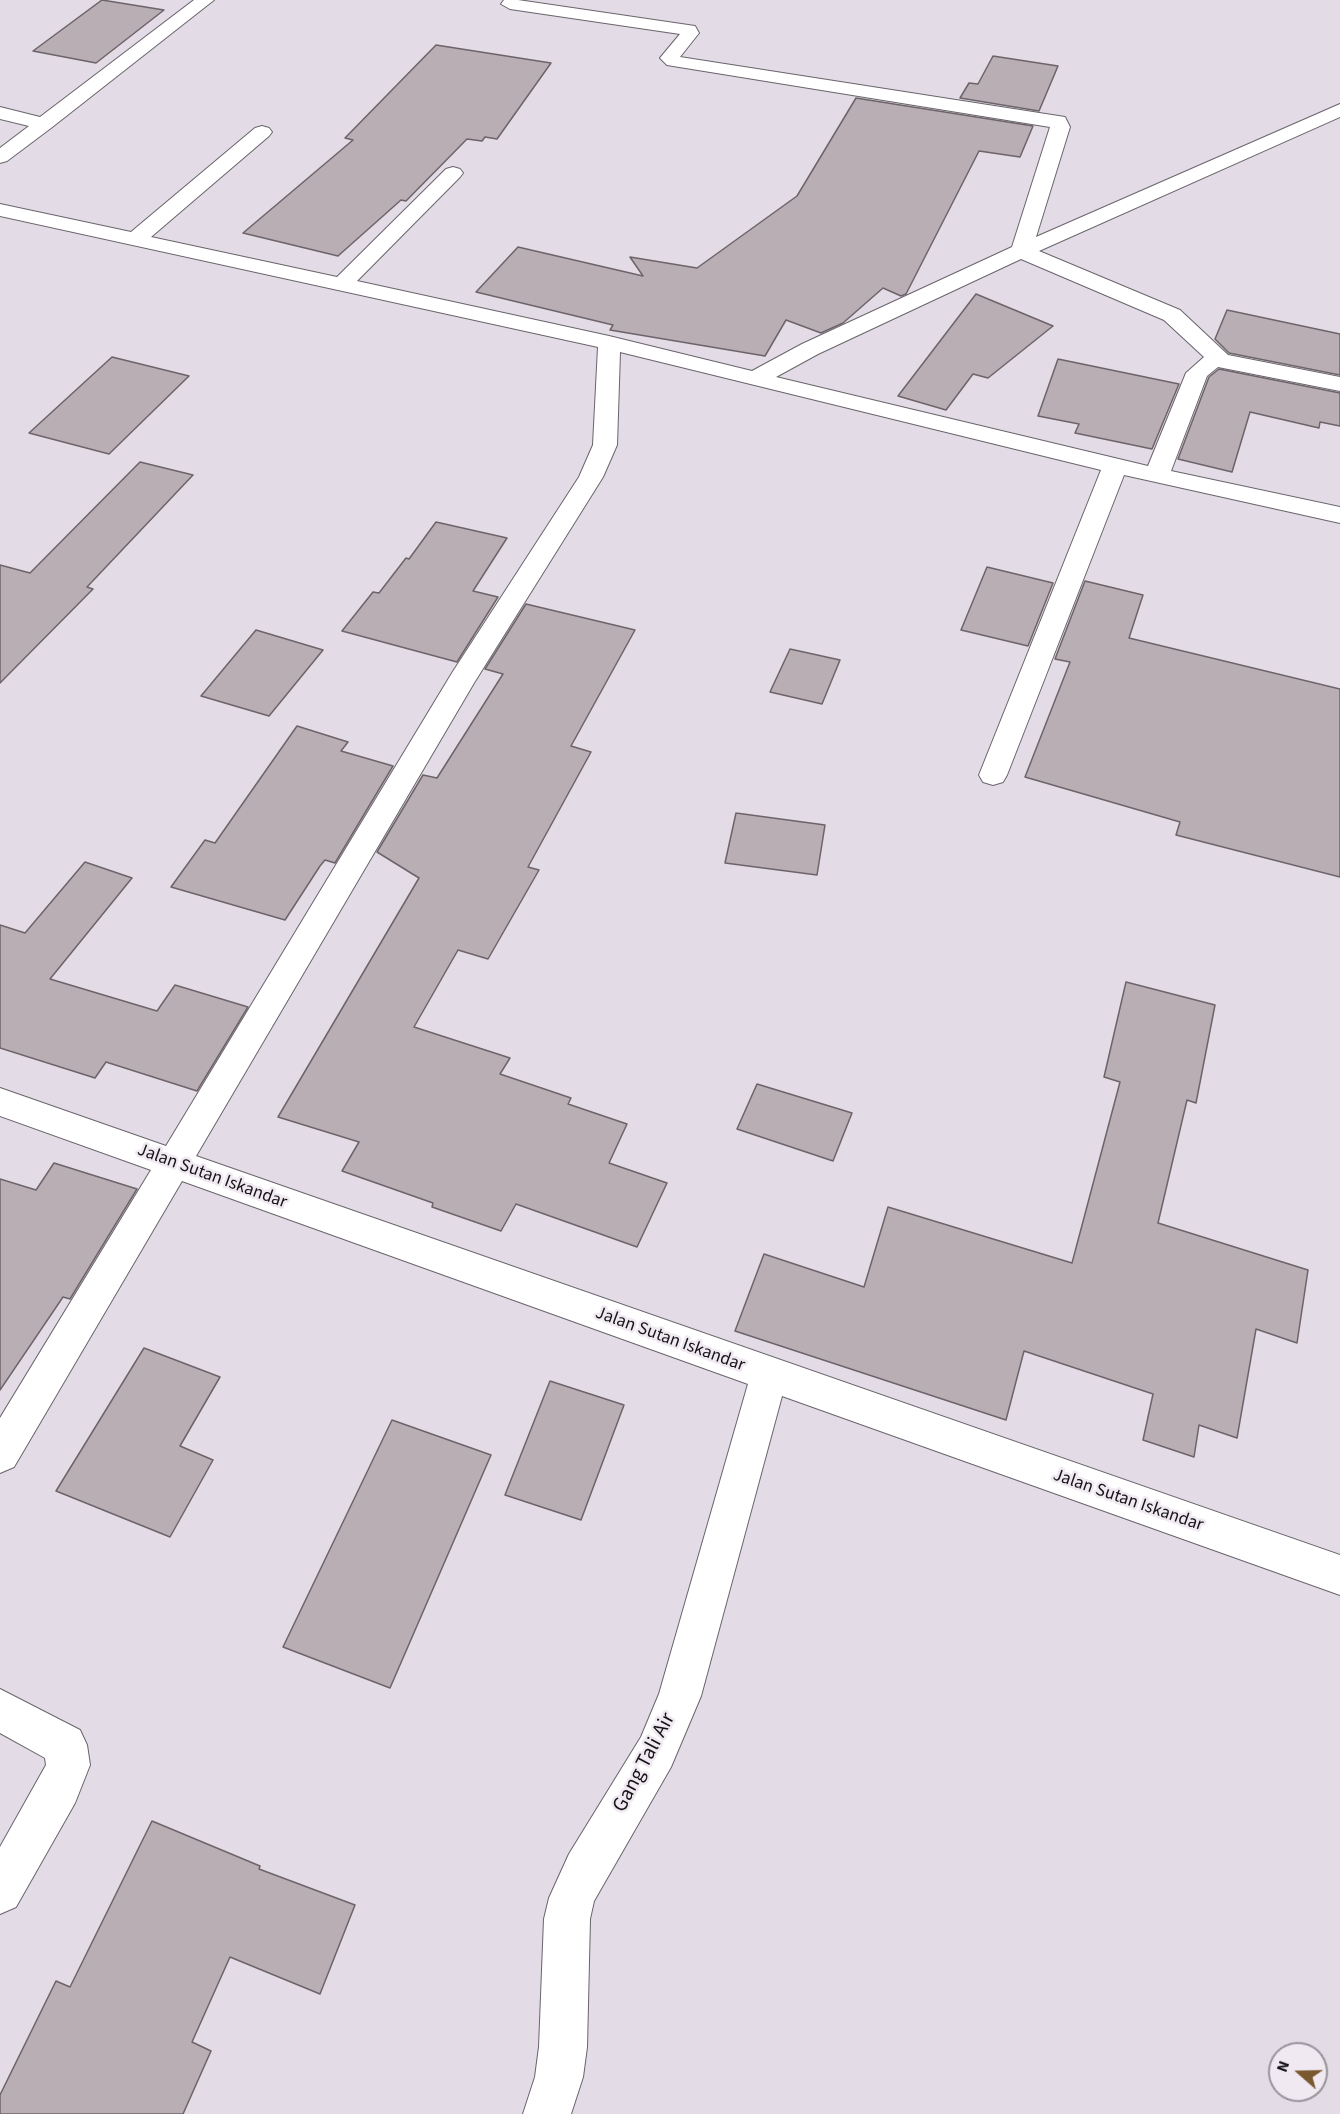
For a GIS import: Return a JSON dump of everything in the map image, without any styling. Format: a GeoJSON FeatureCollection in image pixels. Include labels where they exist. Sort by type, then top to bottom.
{"type":"FeatureCollection","features":[{"type":"Feature","properties":{"kind":"street"},"geometry":{"type":"LineString","coordinates":[[0,157],[205,0]]}},
{"type":"Feature","properties":{"kind":"street"},"geometry":{"type":"LineString","coordinates":[[510,4],[689,30],[690,33],[669,58],[673,61],[1058,121],[1060,127],[1020,251]]}},
{"type":"Feature","properties":{"kind":"street"},"geometry":{"type":"LineString","coordinates":[[754,378],[810,349],[1020,251],[1340,110]]}},
{"type":"Feature","properties":{"kind":"street"},"geometry":{"type":"LineString","coordinates":[[0,113],[44,124]]}},
{"type":"Feature","properties":{"kind":"street"},"geometry":{"type":"LineString","coordinates":[[136,239],[262,132]]}},
{"type":"Feature","properties":{"kind":"street"},"geometry":{"type":"LineString","coordinates":[[342,284],[453,173]]}},
{"type":"Feature","properties":{"kind":"street"},"geometry":{"type":"LineString","coordinates":[[0,210],[609,343],[1114,466],[1340,515]]}},
{"type":"Feature","properties":{"kind":"street"},"geometry":{"type":"LineString","coordinates":[[1020,251],[1172,315],[1221,360]]}},
{"type":"Feature","properties":{"kind":"street"},"geometry":{"type":"LineString","coordinates":[[0,1454],[462,680],[591,477],[605,445],[609,343]]}},
{"type":"Feature","properties":{"kind":"street"},"geometry":{"type":"LineString","coordinates":[[1156,475],[1197,373],[1211,362],[1221,360],[1340,384]]}},
{"type":"Feature","properties":{"kind":"street"},"geometry":{"type":"LineString","coordinates":[[993,775],[1114,466]]}},
{"type":"Feature","properties":{"kind":"street","name":"Jalan Sutan Iskandar"},"geometry":{"type":"LineString","coordinates":[[0,1102],[1340,1575]]}},
{"type":"Feature","properties":{"kind":"street","name":"Gang Tali Air"},"geometry":{"type":"LineString","coordinates":[[547,2114],[559,2077],[563,2047],[567,1920],[572,1898],[585,1870],[656,1752],[680,1696],[768,1375]]}},
{"type":"Feature","properties":{"kind":"street"},"geometry":{"type":"LineString","coordinates":[[0,1710],[65,1745],[68,1765],[59,1787],[0,1891]]}},
{"type":"Feature","properties":{"kind":"building"},"geometry":{"type":"Polygon","coordinates":[[[102,0],[164,10],[96,63],[33,51],[102,0]]]}},
{"type":"Feature","properties":{"kind":"building"},"geometry":{"type":"Polygon","coordinates":[[[436,45],[551,63],[497,139],[485,137],[482,141],[467,139],[406,201],[401,200],[338,256],[243,233],[353,140],[345,138],[436,45]]]}},
{"type":"Feature","properties":{"kind":"building"},"geometry":{"type":"Polygon","coordinates":[[[993,56],[1058,66],[1039,111],[960,98],[969,83],[978,84],[993,56]]]}},
{"type":"Feature","properties":{"kind":"building"},"geometry":{"type":"Polygon","coordinates":[[[856,98],[1033,126],[1020,157],[979,151],[906,294],[901,296],[883,288],[843,323],[821,333],[786,320],[765,356],[610,330],[613,325],[476,292],[518,247],[643,276],[630,257],[697,268],[797,196],[856,98]]]}},
{"type":"Feature","properties":{"kind":"building"},"geometry":{"type":"Polygon","coordinates":[[[976,294],[1053,326],[988,378],[973,374],[946,410],[898,396],[976,294]]]}},
{"type":"Feature","properties":{"kind":"building"},"geometry":{"type":"Polygon","coordinates":[[[1227,310],[1340,334],[1340,375],[1229,353],[1215,339],[1227,310]]]}},
{"type":"Feature","properties":{"kind":"building"},"geometry":{"type":"Polygon","coordinates":[[[112,357],[189,376],[109,454],[29,433],[112,357]]]}},
{"type":"Feature","properties":{"kind":"building"},"geometry":{"type":"Polygon","coordinates":[[[1058,359],[1179,384],[1152,449],[1075,433],[1079,424],[1038,416],[1058,359]]]}},
{"type":"Feature","properties":{"kind":"building"},"geometry":{"type":"Polygon","coordinates":[[[1219,369],[1340,393],[1340,426],[1320,422],[1319,428],[1250,412],[1232,472],[1178,459],[1209,377],[1219,369]]]}},
{"type":"Feature","properties":{"kind":"building"},"geometry":{"type":"Polygon","coordinates":[[[140,462],[193,475],[87,587],[93,589],[0,683],[0,565],[30,573],[140,462]]]}},
{"type":"Feature","properties":{"kind":"building"},"geometry":{"type":"Polygon","coordinates":[[[436,522],[507,538],[473,591],[498,597],[457,662],[342,631],[373,592],[379,593],[406,558],[409,559],[436,522]]]}},
{"type":"Feature","properties":{"kind":"building"},"geometry":{"type":"Polygon","coordinates":[[[987,567],[1053,583],[1028,646],[961,630],[987,567]]]}},
{"type":"Feature","properties":{"kind":"building"},"geometry":{"type":"Polygon","coordinates":[[[1085,581],[1143,595],[1129,638],[1340,689],[1340,877],[1176,835],[1180,822],[1025,777],[1070,662],[1055,659],[1085,581]]]}},
{"type":"Feature","properties":{"kind":"building"},"geometry":{"type":"Polygon","coordinates":[[[526,604],[635,630],[571,746],[591,752],[528,867],[539,870],[488,959],[458,950],[414,1027],[510,1058],[500,1074],[571,1098],[568,1104],[627,1124],[609,1163],[667,1183],[637,1247],[516,1204],[501,1231],[432,1207],[433,1203],[342,1171],[359,1142],[278,1117],[419,878],[377,852],[423,775],[437,778],[503,674],[485,669],[526,604]]]}},
{"type":"Feature","properties":{"kind":"building"},"geometry":{"type":"Polygon","coordinates":[[[256,630],[323,650],[269,716],[201,696],[256,630]]]}},
{"type":"Feature","properties":{"kind":"building"},"geometry":{"type":"Polygon","coordinates":[[[790,649],[840,660],[822,704],[770,692],[790,649]]]}},
{"type":"Feature","properties":{"kind":"building"},"geometry":{"type":"Polygon","coordinates":[[[297,726],[348,742],[341,751],[393,766],[335,863],[325,860],[285,920],[171,887],[205,840],[215,843],[297,726]]]}},
{"type":"Feature","properties":{"kind":"building"},"geometry":{"type":"Polygon","coordinates":[[[736,813],[825,825],[817,875],[725,863],[736,813]]]}},
{"type":"Feature","properties":{"kind":"building"},"geometry":{"type":"Polygon","coordinates":[[[85,862],[132,878],[50,979],[157,1011],[175,985],[248,1007],[197,1091],[106,1062],[95,1078],[0,1048],[0,925],[25,933],[85,862]]]}},
{"type":"Feature","properties":{"kind":"building"},"geometry":{"type":"Polygon","coordinates":[[[1126,982],[1215,1005],[1196,1103],[1187,1100],[1158,1223],[1308,1270],[1297,1343],[1256,1329],[1237,1438],[1199,1425],[1194,1457],[1143,1440],[1153,1394],[1024,1351],[1006,1420],[735,1331],[764,1254],[864,1287],[888,1207],[1072,1263],[1120,1082],[1104,1077],[1126,982]]]}},
{"type":"Feature","properties":{"kind":"building"},"geometry":{"type":"Polygon","coordinates":[[[757,1084],[852,1113],[833,1161],[737,1129],[757,1084]]]}},
{"type":"Feature","properties":{"kind":"building"},"geometry":{"type":"Polygon","coordinates":[[[54,1163],[137,1189],[70,1299],[63,1297],[0,1390],[0,1179],[36,1190],[54,1163]]]}},
{"type":"Feature","properties":{"kind":"building"},"geometry":{"type":"Polygon","coordinates":[[[144,1348],[220,1377],[180,1446],[213,1460],[170,1537],[56,1491],[144,1348]]]}},
{"type":"Feature","properties":{"kind":"building"},"geometry":{"type":"Polygon","coordinates":[[[550,1381],[624,1405],[581,1520],[505,1495],[550,1381]]]}},
{"type":"Feature","properties":{"kind":"building"},"geometry":{"type":"Polygon","coordinates":[[[392,1420],[491,1455],[390,1688],[283,1647],[392,1420]]]}},
{"type":"Feature","properties":{"kind":"building"},"geometry":{"type":"Polygon","coordinates":[[[152,1821],[260,1866],[259,1869],[355,1905],[320,1994],[230,1957],[192,2042],[211,2051],[183,2114],[0,2114],[0,2095],[56,1981],[70,1987],[152,1821]]]}}]}
